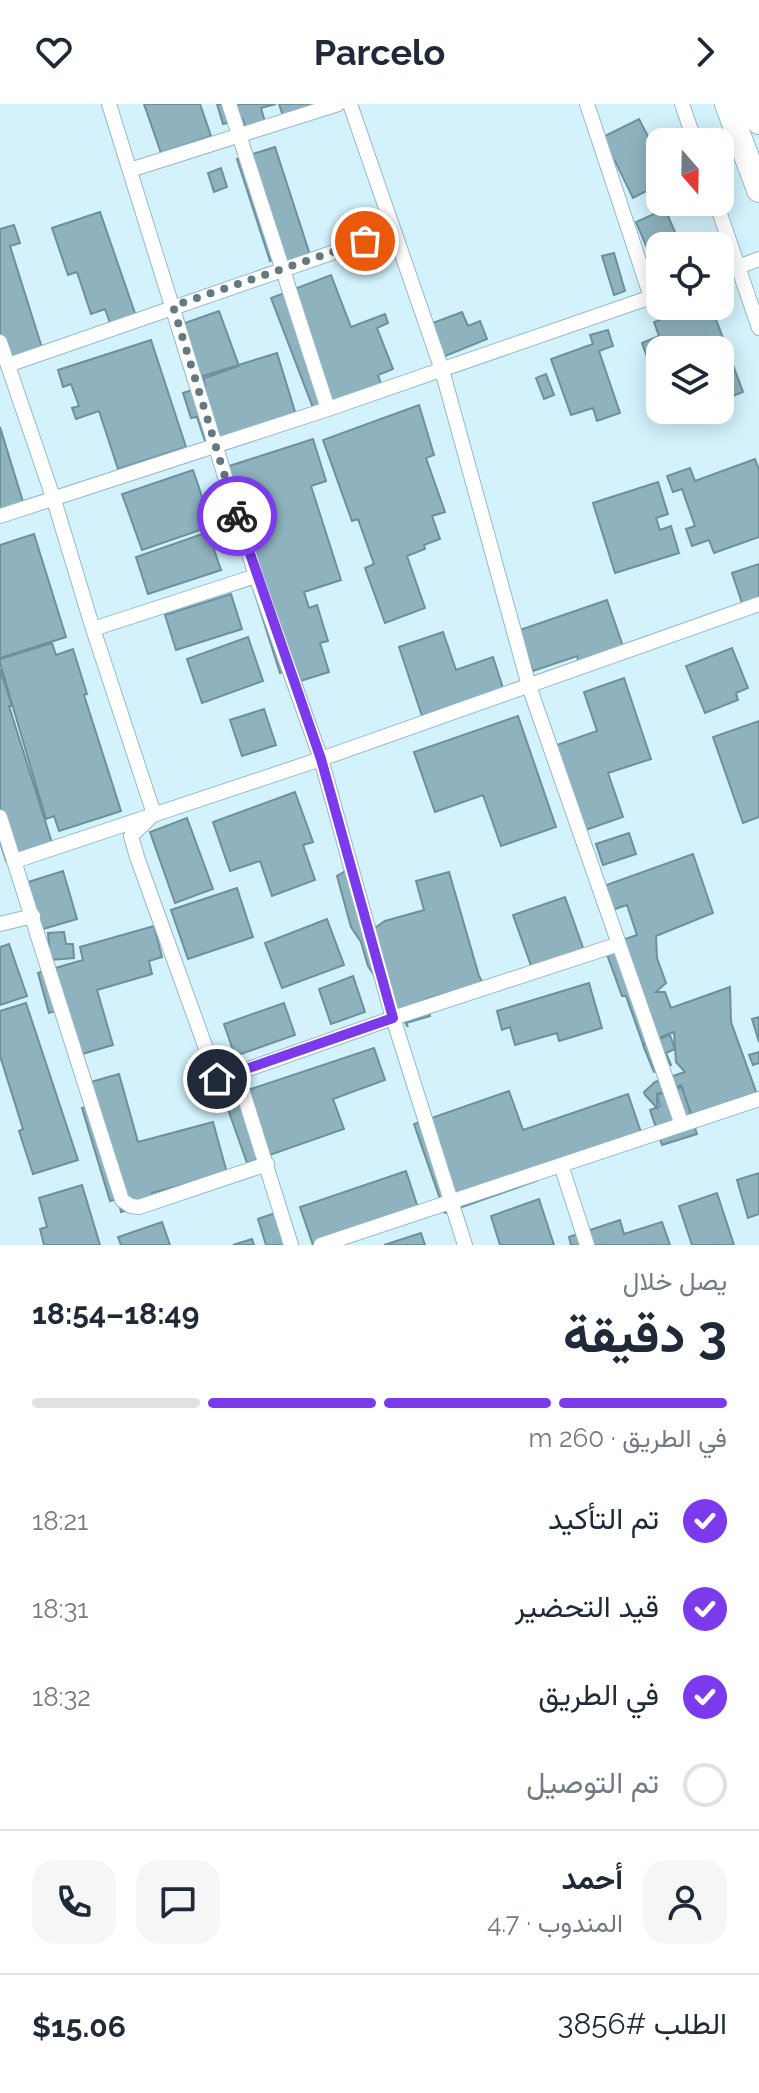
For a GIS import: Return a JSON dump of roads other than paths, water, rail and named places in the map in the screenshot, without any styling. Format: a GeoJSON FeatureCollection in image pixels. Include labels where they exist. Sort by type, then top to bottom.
{"type":"FeatureCollection","features":[{"type":"Feature","properties":{"kind":"main road"},"geometry":{"type":"LineString","coordinates":[[727,104],[759,190]]}},
{"type":"Feature","properties":{"kind":"main road"},"geometry":{"type":"LineString","coordinates":[[752,104],[759,122]]}},
{"type":"Feature","properties":{"kind":"street"},"geometry":{"type":"LineString","coordinates":[[109,104],[256,576],[321,759],[393,1018],[465,1245]]}},
{"type":"Feature","properties":{"kind":"street"},"geometry":{"type":"LineString","coordinates":[[229,104],[328,409]]}},
{"type":"Feature","properties":{"kind":"street"},"geometry":{"type":"LineString","coordinates":[[130,170],[338,104]]}},
{"type":"Feature","properties":{"kind":"street"},"geometry":{"type":"LineString","coordinates":[[350,104],[442,370],[529,686],[682,1125]]}},
{"type":"Feature","properties":{"kind":"street"},"geometry":{"type":"LineString","coordinates":[[587,104],[646,267]]}},
{"type":"Feature","properties":{"kind":"street"},"geometry":{"type":"LineString","coordinates":[[682,104],[690,128]]}},
{"type":"Feature","properties":{"kind":"street"},"geometry":{"type":"LineString","coordinates":[[721,216],[759,328]]}},
{"type":"Feature","properties":{"kind":"street"},"geometry":{"type":"LineString","coordinates":[[8,365],[392,232]]}},
{"type":"Feature","properties":{"kind":"street"},"geometry":{"type":"LineString","coordinates":[[734,269],[759,259]]}},
{"type":"Feature","properties":{"kind":"street"},"geometry":{"type":"LineString","coordinates":[[0,516],[328,409],[646,299]]}},
{"type":"Feature","properties":{"kind":"street"},"geometry":{"type":"LineString","coordinates":[[0,342],[154,814]]}},
{"type":"Feature","properties":{"kind":"street"},"geometry":{"type":"LineString","coordinates":[[93,629],[256,576]]}},
{"type":"Feature","properties":{"kind":"street"},"geometry":{"type":"LineString","coordinates":[[15,861],[321,759],[759,604]]}},
{"type":"Feature","properties":{"kind":"street"},"geometry":{"type":"LineString","coordinates":[[154,814],[131,836],[217,1079],[619,944]]}},
{"type":"Feature","properties":{"kind":"street"},"geometry":{"type":"LineString","coordinates":[[0,817],[118,1190],[126,1204],[139,1207],[267,1164]]}},
{"type":"Feature","properties":{"kind":"street"},"geometry":{"type":"LineString","coordinates":[[0,924],[33,916]]}},
{"type":"Feature","properties":{"kind":"street"},"geometry":{"type":"LineString","coordinates":[[237,1073],[291,1245]]}},
{"type":"Feature","properties":{"kind":"street"},"geometry":{"type":"LineString","coordinates":[[321,1245],[759,1099]]}},
{"type":"Feature","properties":{"kind":"street"},"geometry":{"type":"LineString","coordinates":[[561,1165],[587,1245]]}}]}
